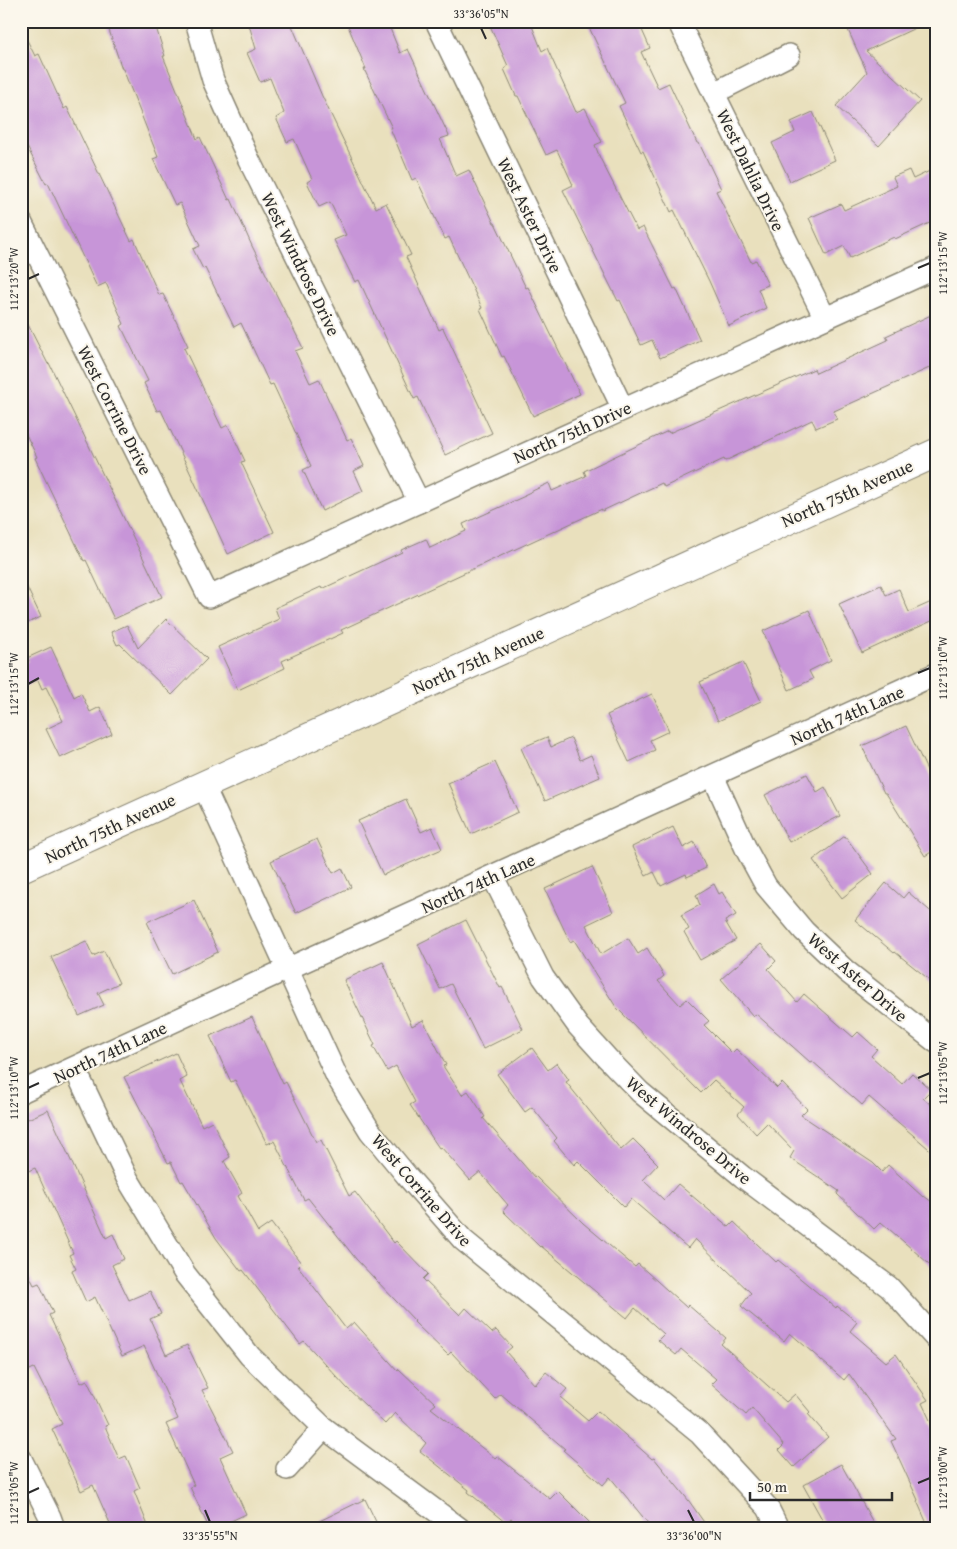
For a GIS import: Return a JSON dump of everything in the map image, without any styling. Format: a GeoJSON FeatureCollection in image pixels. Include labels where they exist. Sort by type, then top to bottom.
{"type":"FeatureCollection","features":[{"type":"Feature","properties":{"kind":"main road","name":"North 75th Avenue"},"geometry":{"type":"LineString","coordinates":[[21,868],[936,452]]}},
{"type":"Feature","properties":{"kind":"street","name":"West Windrose Drive"},"geometry":{"type":"LineString","coordinates":[[196,21],[213,80],[249,160],[419,502]]}},
{"type":"Feature","properties":{"kind":"street","name":"West Aster Drive"},"geometry":{"type":"LineString","coordinates":[[436,21],[623,409]]}},
{"type":"Feature","properties":{"kind":"street","name":"West Dahlia Drive"},"geometry":{"type":"LineString","coordinates":[[678,21],[825,318]]}},
{"type":"Feature","properties":{"kind":"street"},"geometry":{"type":"LineString","coordinates":[[714,93],[789,55]]}},
{"type":"Feature","properties":{"kind":"street","name":"West Corrine Drive"},"geometry":{"type":"LineString","coordinates":[[21,222],[209,597]]}},
{"type":"Feature","properties":{"kind":"street","name":"North 75th Drive"},"geometry":{"type":"LineString","coordinates":[[209,597],[936,268]]}},
{"type":"Feature","properties":{"kind":"street","name":"North 74th Lane"},"geometry":{"type":"LineString","coordinates":[[21,1092],[75,1069],[287,969],[713,776],[935,678]]}},
{"type":"Feature","properties":{"kind":"street","name":"West Aster Drive"},"geometry":{"type":"LineString","coordinates":[[713,776],[766,886],[804,931],[846,971],[936,1042]]}},
{"type":"Feature","properties":{"kind":"street","name":"West Corrine Drive"},"geometry":{"type":"LineString","coordinates":[[203,785],[337,1077],[370,1131],[463,1240],[699,1433],[768,1508],[778,1528]]}},
{"type":"Feature","properties":{"kind":"street","name":"West Windrose Drive"},"geometry":{"type":"LineString","coordinates":[[493,877],[543,977],[578,1026],[607,1058],[640,1092],[736,1170],[889,1288],[936,1338]]}},
{"type":"Feature","properties":{"kind":"street"},"geometry":{"type":"LineString","coordinates":[[75,1069],[127,1178],[186,1274],[250,1356],[324,1428],[458,1528]]}},
{"type":"Feature","properties":{"kind":"street"},"geometry":{"type":"LineString","coordinates":[[287,1469],[324,1428]]}},
{"type":"Feature","properties":{"kind":"street"},"geometry":{"type":"LineString","coordinates":[[21,1459],[54,1528]]}},
{"type":"Feature","properties":{"kind":"building"},"geometry":{"type":"Polygon","coordinates":[[[106,21],[154,21],[165,56],[163,56],[197,139],[200,137],[229,200],[231,199],[252,246],[303,348],[295,351],[310,383],[319,379],[347,440],[351,438],[364,466],[354,471],[363,491],[322,511],[303,470],[311,466],[273,384],[270,385],[241,323],[234,327],[205,268],[203,269],[193,249],[200,246],[180,203],[175,205],[153,159],[158,157],[122,69],[106,21]]]}},
{"type":"Feature","properties":{"kind":"building"},"geometry":{"type":"Polygon","coordinates":[[[248,21],[290,21],[322,96],[376,208],[386,203],[411,255],[406,257],[439,330],[443,328],[492,433],[445,455],[418,397],[414,399],[359,280],[355,282],[334,240],[346,235],[330,202],[319,207],[307,182],[312,179],[294,139],[287,142],[276,118],[284,113],[270,78],[260,82],[247,53],[256,49],[248,21]]]}},
{"type":"Feature","properties":{"kind":"building"},"geometry":{"type":"Polygon","coordinates":[[[346,21],[387,21],[400,53],[408,49],[449,136],[440,139],[456,176],[469,170],[580,394],[533,416],[504,356],[502,357],[480,309],[482,308],[449,237],[445,239],[416,178],[412,180],[390,128],[392,128],[364,69],[366,69],[346,21]]]}},
{"type":"Feature","properties":{"kind":"building"},"geometry":{"type":"Polygon","coordinates":[[[488,21],[530,21],[542,51],[547,48],[576,112],[585,108],[602,142],[595,145],[600,158],[637,230],[643,227],[674,289],[676,288],[700,340],[660,358],[652,340],[641,345],[563,190],[573,185],[557,150],[546,155],[504,69],[508,66],[488,21]]]}},
{"type":"Feature","properties":{"kind":"building"},"geometry":{"type":"Polygon","coordinates":[[[586,21],[638,21],[650,48],[641,52],[658,88],[669,83],[721,189],[716,191],[751,262],[756,260],[768,285],[758,289],[766,308],[729,326],[674,210],[671,212],[643,151],[641,152],[619,106],[625,103],[586,21]]]}},
{"type":"Feature","properties":{"kind":"building"},"geometry":{"type":"Polygon","coordinates":[[[844,21],[930,21],[866,51],[920,101],[879,146],[836,106],[867,72],[844,21]]]}},
{"type":"Feature","properties":{"kind":"building"},"geometry":{"type":"Polygon","coordinates":[[[21,28],[35,56],[39,54],[64,109],[67,107],[131,241],[134,239],[159,295],[163,294],[188,346],[184,348],[222,428],[228,425],[245,461],[241,462],[274,532],[228,554],[161,410],[157,411],[144,383],[148,381],[121,326],[124,324],[106,283],[97,287],[48,183],[46,184],[21,135],[21,28]]]}},
{"type":"Feature","properties":{"kind":"building"},"geometry":{"type":"Polygon","coordinates":[[[813,112],[835,160],[790,181],[772,143],[795,132],[791,122],[813,112]]]}},
{"type":"Feature","properties":{"kind":"building"},"geometry":{"type":"Polygon","coordinates":[[[936,168],[936,220],[850,258],[844,246],[826,255],[809,218],[841,204],[844,210],[897,186],[893,177],[909,170],[913,179],[936,168]]]}},
{"type":"Feature","properties":{"kind":"building"},"geometry":{"type":"Polygon","coordinates":[[[21,311],[49,363],[162,597],[114,619],[86,560],[84,561],[21,424],[21,311]]]}},
{"type":"Feature","properties":{"kind":"building"},"geometry":{"type":"Polygon","coordinates":[[[931,315],[936,325],[936,365],[834,411],[837,419],[816,428],[812,420],[664,487],[662,483],[602,511],[602,509],[341,630],[343,633],[282,661],[285,668],[238,690],[218,647],[279,619],[275,608],[321,587],[322,589],[426,539],[430,548],[466,531],[463,524],[549,483],[552,491],[586,476],[584,471],[668,431],[669,433],[814,369],[816,373],[888,340],[886,336],[931,315]]]}},
{"type":"Feature","properties":{"kind":"building"},"geometry":{"type":"Polygon","coordinates":[[[21,575],[41,617],[21,626],[21,575]]]}},
{"type":"Feature","properties":{"kind":"building"},"geometry":{"type":"Polygon","coordinates":[[[881,585],[886,595],[899,589],[909,612],[936,600],[936,619],[862,653],[839,604],[881,585]]]}},
{"type":"Feature","properties":{"kind":"building"},"geometry":{"type":"Polygon","coordinates":[[[809,610],[831,660],[809,671],[813,679],[789,690],[763,631],[809,610]]]}},
{"type":"Feature","properties":{"kind":"building"},"geometry":{"type":"Polygon","coordinates":[[[166,619],[207,659],[172,695],[120,644],[117,645],[111,632],[127,625],[138,648],[166,619]]]}},
{"type":"Feature","properties":{"kind":"building"},"geometry":{"type":"Polygon","coordinates":[[[51,647],[74,697],[81,693],[90,712],[100,707],[112,734],[60,758],[46,729],[63,721],[46,687],[42,689],[38,680],[21,688],[21,664],[29,661],[27,658],[51,647]]]}},
{"type":"Feature","properties":{"kind":"building"},"geometry":{"type":"Polygon","coordinates":[[[743,662],[761,701],[718,721],[700,682],[743,662]]]}},
{"type":"Feature","properties":{"kind":"building"},"geometry":{"type":"Polygon","coordinates":[[[652,694],[669,731],[650,740],[655,750],[629,762],[607,715],[652,694]]]}},
{"type":"Feature","properties":{"kind":"building"},"geometry":{"type":"Polygon","coordinates":[[[906,726],[936,789],[936,849],[925,856],[886,793],[884,793],[862,746],[906,726]]]}},
{"type":"Feature","properties":{"kind":"building"},"geometry":{"type":"Polygon","coordinates":[[[547,737],[551,747],[571,738],[580,760],[591,755],[600,777],[545,801],[521,748],[547,737]]]}},
{"type":"Feature","properties":{"kind":"building"},"geometry":{"type":"Polygon","coordinates":[[[495,762],[518,812],[471,834],[448,783],[495,762]]]}},
{"type":"Feature","properties":{"kind":"building"},"geometry":{"type":"Polygon","coordinates":[[[807,774],[817,792],[825,787],[840,816],[789,842],[765,795],[807,774]]]}},
{"type":"Feature","properties":{"kind":"building"},"geometry":{"type":"Polygon","coordinates":[[[406,799],[421,832],[432,827],[442,849],[383,875],[358,821],[406,799]]]}},
{"type":"Feature","properties":{"kind":"building"},"geometry":{"type":"Polygon","coordinates":[[[673,827],[683,848],[694,842],[706,868],[687,877],[686,874],[661,886],[654,872],[646,876],[632,847],[673,827]]]}},
{"type":"Feature","properties":{"kind":"building"},"geometry":{"type":"Polygon","coordinates":[[[845,836],[873,874],[842,898],[813,860],[845,836]]]}},
{"type":"Feature","properties":{"kind":"building"},"geometry":{"type":"Polygon","coordinates":[[[317,839],[333,873],[342,868],[351,887],[296,913],[271,861],[317,839]]]}},
{"type":"Feature","properties":{"kind":"building"},"geometry":{"type":"Polygon","coordinates":[[[592,867],[613,912],[586,925],[601,954],[628,938],[638,954],[647,948],[664,976],[658,981],[680,1005],[687,999],[709,1021],[704,1025],[732,1053],[736,1049],[777,1088],[782,1083],[807,1109],[801,1115],[873,1163],[882,1172],[888,1165],[923,1197],[936,1205],[936,1270],[881,1222],[874,1229],[837,1194],[839,1191],[790,1158],[794,1151],[767,1123],[756,1134],[738,1114],[744,1107],[714,1080],[701,1093],[616,1007],[574,940],[570,942],[545,889],[592,867]]]}},
{"type":"Feature","properties":{"kind":"building"},"geometry":{"type":"Polygon","coordinates":[[[886,883],[903,898],[908,892],[936,916],[936,985],[855,920],[886,883]]]}},
{"type":"Feature","properties":{"kind":"building"},"geometry":{"type":"Polygon","coordinates":[[[714,884],[719,894],[722,892],[736,915],[725,921],[736,940],[700,960],[684,932],[689,929],[681,915],[700,905],[696,895],[714,884]]]}},
{"type":"Feature","properties":{"kind":"building"},"geometry":{"type":"Polygon","coordinates":[[[194,900],[218,952],[172,974],[147,922],[194,900]]]}},
{"type":"Feature","properties":{"kind":"building"},"geometry":{"type":"Polygon","coordinates":[[[466,920],[523,1029],[483,1049],[451,984],[440,989],[418,944],[466,920]]]}},
{"type":"Feature","properties":{"kind":"building"},"geometry":{"type":"Polygon","coordinates":[[[86,941],[93,956],[104,951],[119,983],[98,993],[104,1005],[79,1016],[51,957],[86,941]]]}},
{"type":"Feature","properties":{"kind":"building"},"geometry":{"type":"Polygon","coordinates":[[[761,944],[776,961],[768,969],[797,1002],[804,994],[853,1037],[858,1032],[877,1049],[871,1056],[902,1084],[912,1073],[931,1090],[923,1098],[936,1109],[936,1155],[869,1097],[862,1105],[756,1014],[753,1016],[721,979],[761,944]]]}},
{"type":"Feature","properties":{"kind":"building"},"geometry":{"type":"Polygon","coordinates":[[[383,962],[412,1026],[423,1020],[446,1065],[443,1066],[462,1095],[468,1091],[485,1117],[483,1118],[535,1178],[583,1223],[635,1267],[638,1264],[686,1307],[688,1305],[726,1338],[721,1344],[786,1402],[795,1394],[810,1412],[808,1414],[828,1437],[794,1467],[779,1450],[784,1445],[752,1408],[746,1415],[711,1384],[716,1379],[681,1349],[676,1355],[658,1340],[664,1334],[635,1308],[627,1318],[540,1247],[503,1211],[508,1205],[480,1172],[470,1180],[441,1147],[439,1148],[410,1105],[415,1102],[396,1066],[387,1071],[373,1046],[375,1045],[344,980],[383,962]]]}},
{"type":"Feature","properties":{"kind":"building"},"geometry":{"type":"Polygon","coordinates":[[[252,1017],[283,1084],[286,1082],[316,1142],[321,1140],[349,1196],[355,1192],[394,1243],[396,1241],[428,1274],[423,1279],[460,1315],[466,1308],[492,1333],[496,1330],[512,1347],[506,1352],[535,1385],[546,1372],[567,1389],[560,1397],[588,1421],[598,1411],[652,1459],[654,1458],[708,1528],[652,1528],[610,1477],[603,1485],[563,1450],[565,1449],[501,1394],[495,1399],[451,1352],[448,1355],[414,1322],[356,1259],[308,1198],[304,1200],[274,1141],[267,1144],[235,1080],[231,1082],[210,1036],[252,1017]]]}},
{"type":"Feature","properties":{"kind":"building"},"geometry":{"type":"Polygon","coordinates":[[[532,1048],[548,1070],[557,1063],[569,1080],[566,1082],[621,1150],[633,1139],[658,1164],[643,1180],[664,1200],[678,1184],[729,1227],[734,1222],[776,1262],[778,1260],[836,1308],[837,1306],[857,1322],[850,1331],[886,1362],[896,1354],[928,1400],[922,1403],[936,1433],[936,1528],[929,1528],[891,1441],[896,1439],[849,1374],[844,1380],[790,1333],[784,1341],[741,1306],[751,1293],[695,1239],[688,1248],[631,1199],[624,1207],[578,1161],[574,1165],[554,1141],[557,1138],[532,1107],[525,1112],[497,1074],[532,1048]]]}},
{"type":"Feature","properties":{"kind":"building"},"geometry":{"type":"Polygon","coordinates":[[[176,1053],[187,1077],[180,1081],[202,1126],[212,1121],[230,1157],[224,1161],[242,1193],[238,1196],[258,1232],[271,1223],[301,1263],[298,1266],[346,1329],[354,1322],[398,1371],[399,1369],[436,1404],[431,1408],[495,1458],[497,1456],[550,1499],[558,1491],[595,1528],[521,1528],[511,1518],[506,1523],[468,1492],[469,1490],[420,1451],[426,1443],[395,1413],[385,1424],[347,1388],[304,1341],[300,1344],[216,1238],[183,1181],[181,1182],[171,1162],[168,1163],[124,1077],[176,1053]]]}},
{"type":"Feature","properties":{"kind":"building"},"geometry":{"type":"Polygon","coordinates":[[[48,1110],[106,1238],[113,1234],[124,1259],[112,1265],[129,1300],[150,1291],[161,1314],[150,1319],[166,1355],[187,1345],[208,1388],[202,1390],[233,1451],[220,1457],[246,1514],[216,1528],[209,1528],[190,1487],[194,1485],[166,1424],[178,1419],[144,1346],[122,1356],[95,1297],[86,1302],[72,1271],[76,1269],[69,1255],[73,1253],[35,1168],[26,1172],[21,1162],[21,1122],[48,1110]]]}},
{"type":"Feature","properties":{"kind":"building"},"geometry":{"type":"Polygon","coordinates":[[[21,1259],[34,1285],[39,1283],[53,1313],[49,1315],[81,1383],[87,1380],[108,1425],[105,1426],[119,1459],[126,1456],[140,1488],[134,1491],[149,1528],[112,1528],[93,1485],[81,1491],[52,1429],[62,1424],[45,1388],[34,1368],[21,1374],[21,1259]]]}},
{"type":"Feature","properties":{"kind":"building"},"geometry":{"type":"Polygon","coordinates":[[[841,1464],[876,1528],[827,1528],[803,1485],[841,1464]]]}},
{"type":"Feature","properties":{"kind":"building"},"geometry":{"type":"Polygon","coordinates":[[[365,1499],[379,1528],[305,1528],[365,1499]]]}}]}
